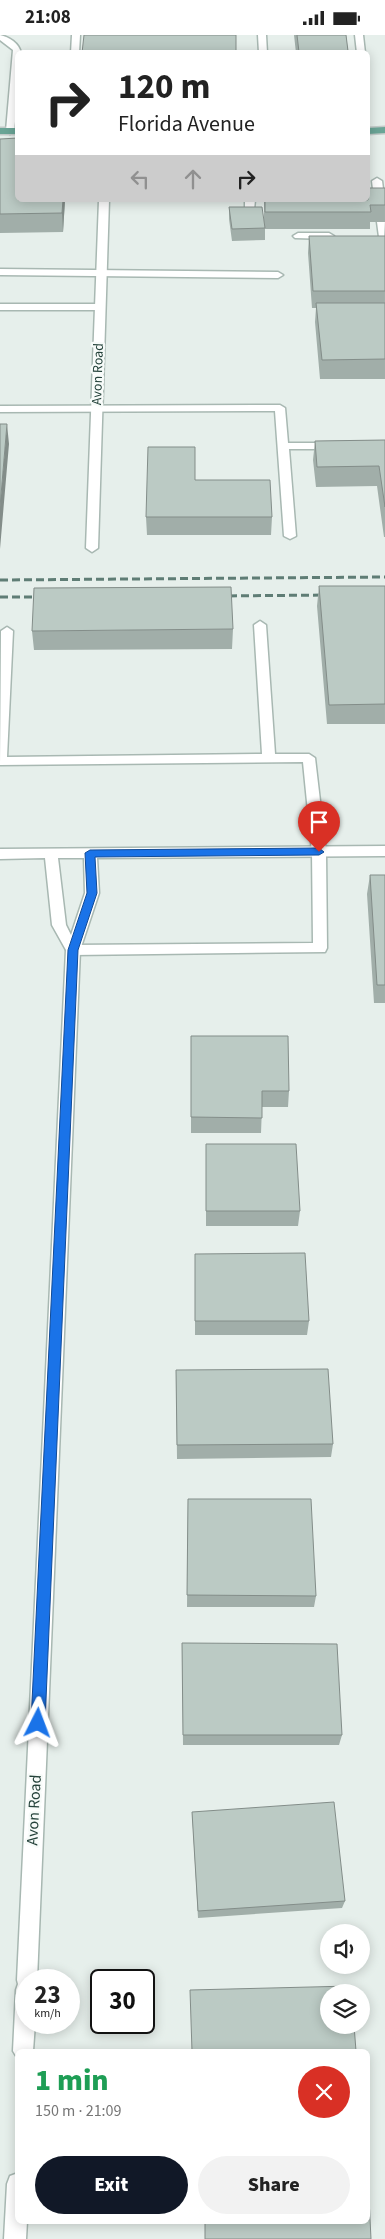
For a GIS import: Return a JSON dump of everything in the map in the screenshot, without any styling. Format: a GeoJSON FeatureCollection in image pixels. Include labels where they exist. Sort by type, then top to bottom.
{"type":"FeatureCollection","features":[{"type":"Feature","properties":{"kind":"main road"},"geometry":{"type":"LineString","coordinates":[[370,131],[385,131]]}},
{"type":"Feature","properties":{"kind":"street"},"geometry":{"type":"LineString","coordinates":[[75,50],[76,35]]}},
{"type":"Feature","properties":{"kind":"street"},"geometry":{"type":"LineString","coordinates":[[262,35],[263,50]]}},
{"type":"Feature","properties":{"kind":"street"},"geometry":{"type":"LineString","coordinates":[[359,35],[361,50]]}},
{"type":"Feature","properties":{"kind":"street"},"geometry":{"type":"LineString","coordinates":[[0,37],[7,40],[17,50]]}},
{"type":"Feature","properties":{"kind":"street"},"geometry":{"type":"LineString","coordinates":[[9,131],[15,70]]}},
{"type":"Feature","properties":{"kind":"street"},"geometry":{"type":"LineString","coordinates":[[377,181],[380,205]]}},
{"type":"Feature","properties":{"kind":"street","name":"Avon Road"},"geometry":{"type":"LineString","coordinates":[[92,548],[104,202]]}},
{"type":"Feature","properties":{"kind":"street"},"geometry":{"type":"LineString","coordinates":[[250,202],[250,217]]}},
{"type":"Feature","properties":{"kind":"street"},"geometry":{"type":"LineString","coordinates":[[381,237],[382,222]]}},
{"type":"Feature","properties":{"kind":"street"},"geometry":{"type":"LineString","coordinates":[[298,236],[336,236]]}},
{"type":"Feature","properties":{"kind":"street"},"geometry":{"type":"LineString","coordinates":[[0,272],[278,275]]}},
{"type":"Feature","properties":{"kind":"street"},"geometry":{"type":"LineString","coordinates":[[0,307],[100,307]]}},
{"type":"Feature","properties":{"kind":"street"},"geometry":{"type":"LineString","coordinates":[[0,409],[97,407],[280,408],[290,536]]}},
{"type":"Feature","properties":{"kind":"street"},"geometry":{"type":"LineString","coordinates":[[283,446],[348,446]]}},
{"type":"Feature","properties":{"kind":"street"},"geometry":{"type":"LineString","coordinates":[[260,625],[269,757]]}},
{"type":"Feature","properties":{"kind":"street"},"geometry":{"type":"LineString","coordinates":[[7,631],[0,760],[309,758],[319,852],[320,948],[73,950],[60,925],[51,854]]}},
{"type":"Feature","properties":{"kind":"street"},"geometry":{"type":"LineString","coordinates":[[0,854],[385,851]]}},
{"type":"Feature","properties":{"kind":"street","name":"Avon Road"},"geometry":{"type":"LineString","coordinates":[[27,1969],[73,950],[92,893],[90,853]]}},
{"type":"Feature","properties":{"kind":"street"},"geometry":{"type":"LineString","coordinates":[[24,2049],[25,2034]]}},
{"type":"Feature","properties":{"kind":"street"},"geometry":{"type":"LineString","coordinates":[[15,2239],[16,2224]]}},
{"type":"Feature","properties":{"kind":"building"},"geometry":{"type":"Polygon","coordinates":[[[84,35],[236,35],[236,50],[82,50],[84,35]]]}},
{"type":"Feature","properties":{"kind":"building"},"geometry":{"type":"Polygon","coordinates":[[[297,35],[346,35],[348,50],[299,50],[297,35]]]}},
{"type":"Feature","properties":{"kind":"building"},"geometry":{"type":"Polygon","coordinates":[[[15,138],[15,202],[63,202],[62,213],[0,214],[0,139],[15,138]]]}},
{"type":"Feature","properties":{"kind":"building"},"geometry":{"type":"Polygon","coordinates":[[[370,188],[385,188],[385,205],[370,205],[371,212],[265,212],[265,202],[370,202],[370,188]]]}},
{"type":"Feature","properties":{"kind":"building"},"geometry":{"type":"Polygon","coordinates":[[[229,207],[262,207],[265,228],[232,229],[229,207]]]}},
{"type":"Feature","properties":{"kind":"building"},"geometry":{"type":"Polygon","coordinates":[[[309,236],[385,236],[385,291],[313,291],[309,236]]]}},
{"type":"Feature","properties":{"kind":"building"},"geometry":{"type":"Polygon","coordinates":[[[316,303],[385,303],[385,359],[322,360],[316,303]]]}},
{"type":"Feature","properties":{"kind":"building"},"geometry":{"type":"Polygon","coordinates":[[[0,424],[7,424],[0,507],[0,424]]]}},
{"type":"Feature","properties":{"kind":"building"},"geometry":{"type":"Polygon","coordinates":[[[385,440],[385,507],[379,466],[317,467],[315,441],[385,440]]]}},
{"type":"Feature","properties":{"kind":"building"},"geometry":{"type":"Polygon","coordinates":[[[148,447],[195,447],[195,480],[270,480],[272,517],[146,517],[148,447]]]}},
{"type":"Feature","properties":{"kind":"building"},"geometry":{"type":"Polygon","coordinates":[[[319,586],[385,586],[385,704],[329,705],[319,586]]]}},
{"type":"Feature","properties":{"kind":"building"},"geometry":{"type":"Polygon","coordinates":[[[231,587],[233,629],[32,631],[34,588],[231,587]]]}},
{"type":"Feature","properties":{"kind":"building"},"geometry":{"type":"Polygon","coordinates":[[[370,875],[385,875],[385,985],[377,985],[370,875]]]}},
{"type":"Feature","properties":{"kind":"building"},"geometry":{"type":"Polygon","coordinates":[[[191,1036],[288,1036],[289,1091],[262,1091],[262,1118],[191,1117],[191,1036]]]}},
{"type":"Feature","properties":{"kind":"building"},"geometry":{"type":"Polygon","coordinates":[[[206,1144],[296,1144],[300,1211],[206,1211],[206,1144]]]}},
{"type":"Feature","properties":{"kind":"building"},"geometry":{"type":"Polygon","coordinates":[[[305,1253],[309,1321],[195,1321],[195,1254],[305,1253]]]}},
{"type":"Feature","properties":{"kind":"building"},"geometry":{"type":"Polygon","coordinates":[[[328,1369],[333,1444],[177,1445],[176,1370],[328,1369]]]}},
{"type":"Feature","properties":{"kind":"building"},"geometry":{"type":"Polygon","coordinates":[[[188,1499],[311,1499],[316,1596],[187,1595],[188,1499]]]}},
{"type":"Feature","properties":{"kind":"building"},"geometry":{"type":"Polygon","coordinates":[[[182,1643],[337,1644],[342,1735],[183,1735],[182,1643]]]}},
{"type":"Feature","properties":{"kind":"building"},"geometry":{"type":"Polygon","coordinates":[[[334,1802],[345,1901],[198,1911],[192,1812],[334,1802]]]}},
{"type":"Feature","properties":{"kind":"building"},"geometry":{"type":"Polygon","coordinates":[[[320,1987],[320,2034],[355,2034],[356,2049],[192,2049],[190,1990],[320,1987]]]}},
{"type":"Feature","properties":{"kind":"building"},"geometry":{"type":"Polygon","coordinates":[[[370,2219],[371,2239],[205,2239],[205,2224],[370,2224],[370,2219]]]}},
{"type":"Feature","properties":{"kind":"railway"},"geometry":{"type":"LineString","coordinates":[[0,580],[385,577]]}},
{"type":"Feature","properties":{"kind":"railway"},"geometry":{"type":"LineString","coordinates":[[217,596],[332,595]]}},
{"type":"Feature","properties":{"kind":"railway"},"geometry":{"type":"LineString","coordinates":[[0,597],[47,597]]}},
{"type":"Feature","properties":{"kind":"route"},"geometry":{"type":"LineString","coordinates":[[38,1723],[73,950],[92,893],[90,853],[319,852]]}}]}
